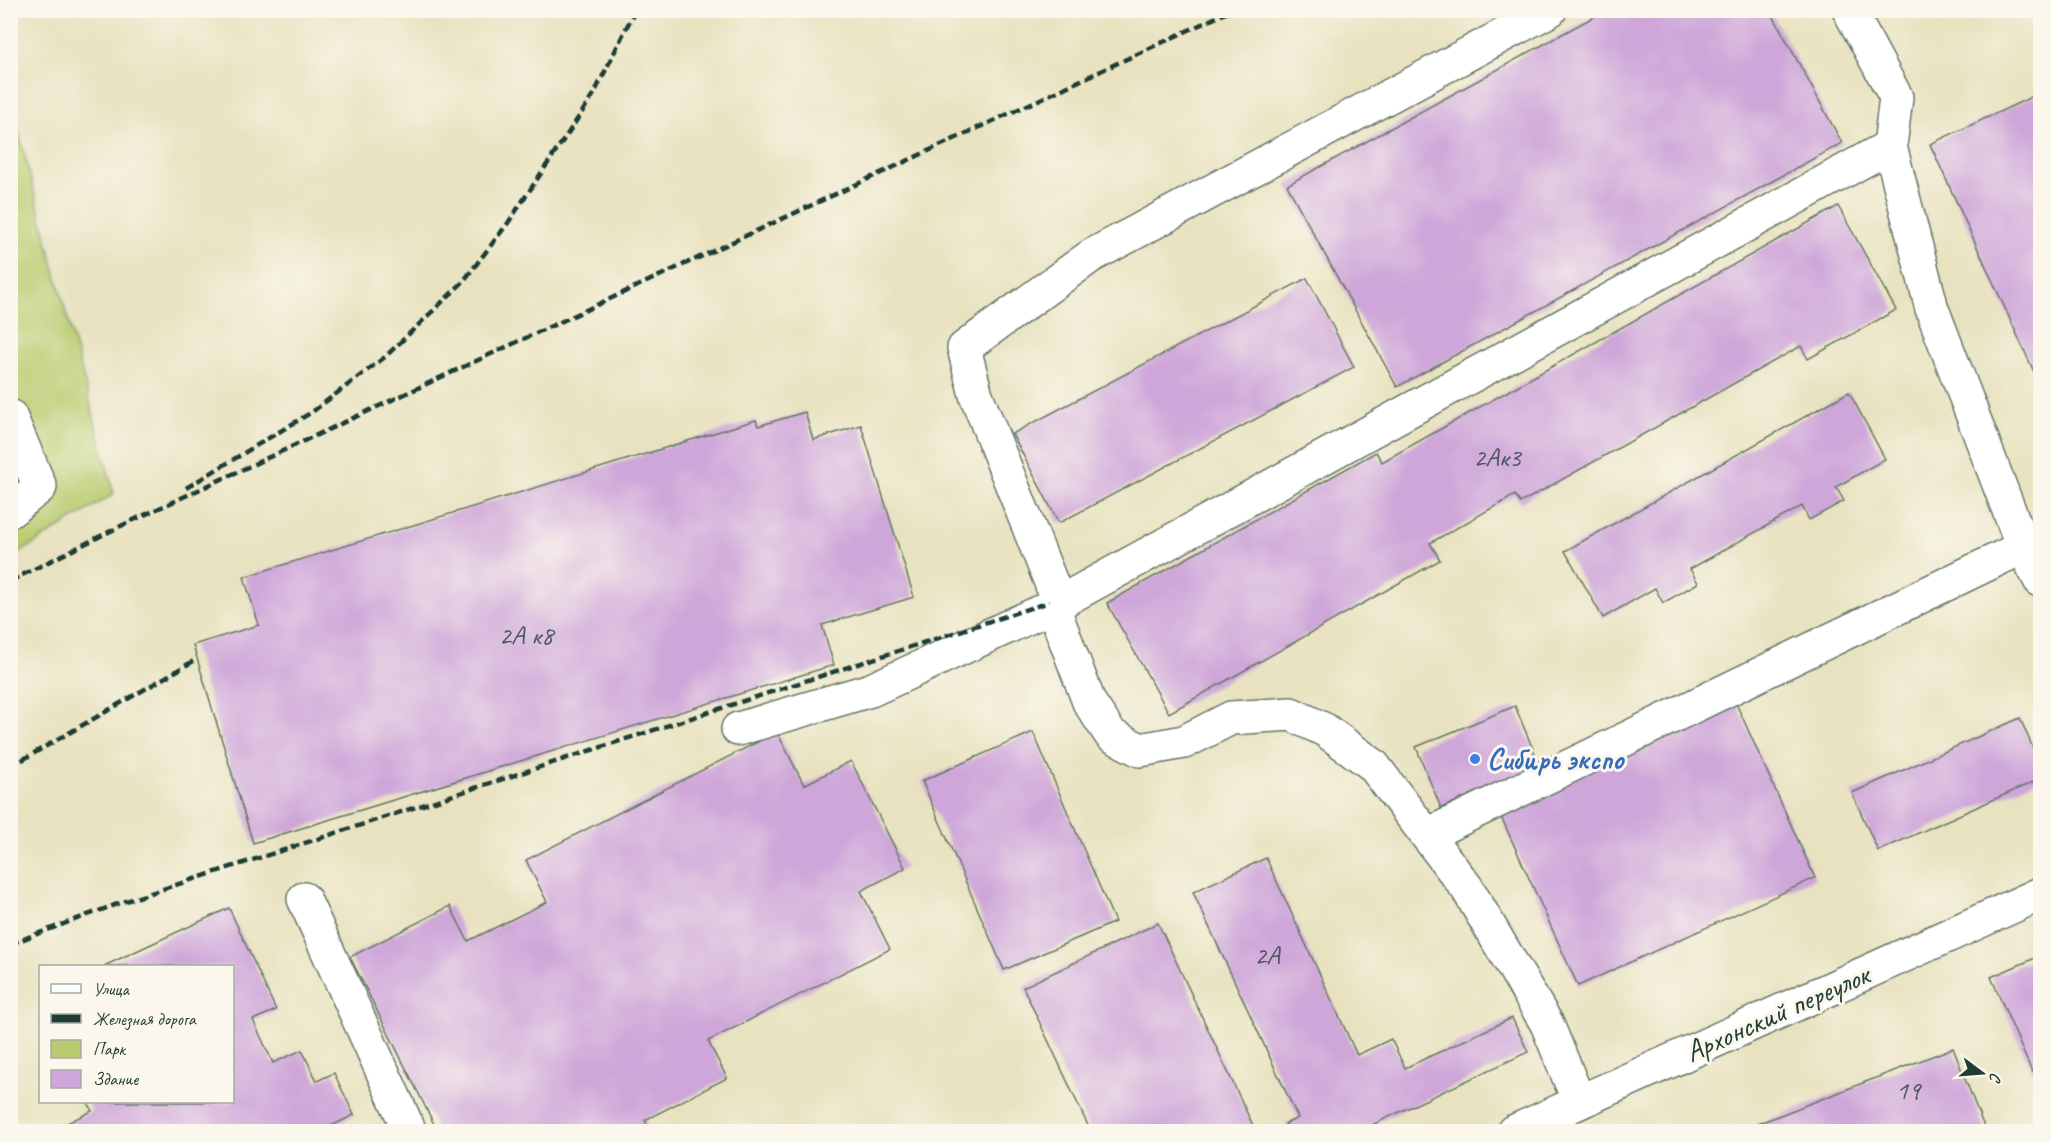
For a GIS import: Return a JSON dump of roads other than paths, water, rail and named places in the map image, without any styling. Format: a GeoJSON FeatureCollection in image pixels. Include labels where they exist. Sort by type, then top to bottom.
{"type":"FeatureCollection","features":[{"type":"Feature","properties":{"kind":"street"},"geometry":{"type":"LineString","coordinates":[[1550,10],[1091,256],[963,348],[976,395],[1052,585],[1058,620],[1089,702],[1111,735],[1140,750],[1184,742],[1231,718],[1292,714],[1325,730],[1373,765],[1467,888],[1547,1024],[1579,1102]]}},
{"type":"Feature","properties":{"kind":"street"},"geometry":{"type":"LineString","coordinates":[[1849,10],[1896,97],[1890,146],[1932,309],[2023,547],[2040,580]]}},
{"type":"Feature","properties":{"kind":"street"},"geometry":{"type":"LineString","coordinates":[[738,729],[871,690],[1055,605],[1890,146]]}},
{"type":"Feature","properties":{"kind":"street"},"geometry":{"type":"LineString","coordinates":[[10,416],[40,487],[10,512]]}},
{"type":"Feature","properties":{"kind":"street"},"geometry":{"type":"LineString","coordinates":[[1427,835],[2023,547]]}},
{"type":"Feature","properties":{"kind":"street","name":"Архонский переулок"},"geometry":{"type":"LineString","coordinates":[[1513,1131],[2040,894]]}},
{"type":"Feature","properties":{"kind":"street"},"geometry":{"type":"LineString","coordinates":[[304,899],[410,1131]]}},
{"type":"Feature","properties":{"kind":"railway"},"geometry":{"type":"LineString","coordinates":[[186,488],[312,412],[385,357],[462,283],[508,223],[594,94],[635,10]]}},
{"type":"Feature","properties":{"kind":"railway"},"geometry":{"type":"LineString","coordinates":[[10,581],[125,524],[1232,10]]}},
{"type":"Feature","properties":{"kind":"railway"},"geometry":{"type":"LineString","coordinates":[[10,944],[120,903],[1049,602]]}},
{"type":"Feature","properties":{"kind":"railway"},"geometry":{"type":"LineString","coordinates":[[10,767],[197,659]]}},
{"type":"Feature","properties":{"kind":"place","name":"Сибирь экспо"},"geometry":{"type":"Point","coordinates":[1475,759]}}]}
